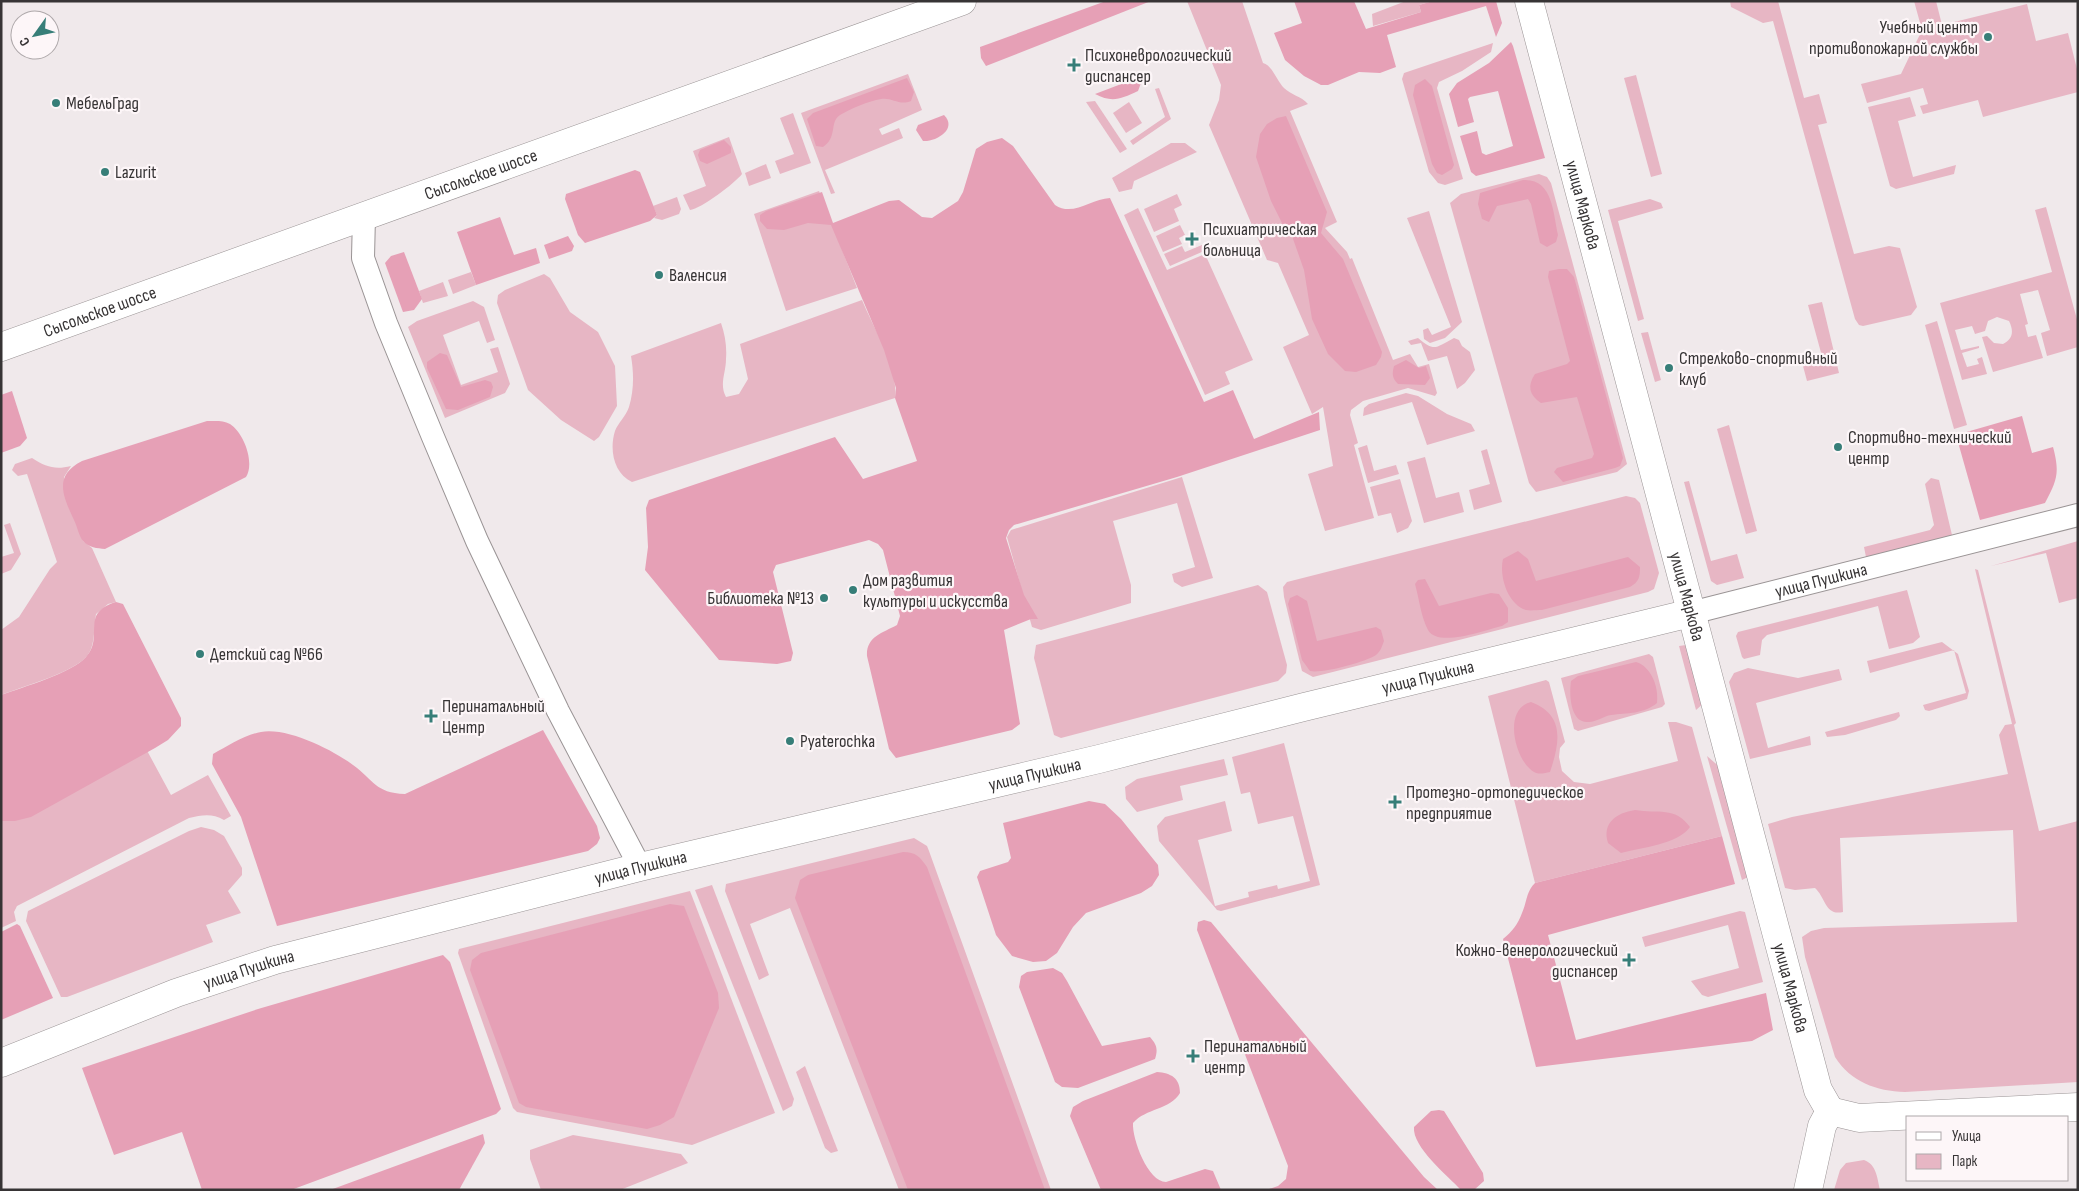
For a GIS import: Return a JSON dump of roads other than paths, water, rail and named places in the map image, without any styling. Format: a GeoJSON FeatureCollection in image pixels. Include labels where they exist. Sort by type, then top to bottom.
{"type":"FeatureCollection","features":[{"type":"Feature","properties":{"kind":"street","name":"Сысольское шоссе"},"geometry":{"type":"LineString","coordinates":[[1,348],[962,1]]}},
{"type":"Feature","properties":{"kind":"street","name":"улица Маркова"},"geometry":{"type":"LineString","coordinates":[[1529,1],[1818,1090],[1830,1111]]}},
{"type":"Feature","properties":{"kind":"street"},"geometry":{"type":"LineString","coordinates":[[364,216],[363,258],[386,324],[436,446],[477,541],[558,711],[640,867]]}},
{"type":"Feature","properties":{"kind":"street","name":"улица Пушкина"},"geometry":{"type":"LineString","coordinates":[[1,1063],[250,967],[640,867],[1099,759],[2078,516]]}},
{"type":"Feature","properties":{"kind":"street"},"geometry":{"type":"LineString","coordinates":[[1808,1190],[1822,1126],[1830,1111],[1859,1118],[2078,1108]]}},
{"type":"Feature","properties":{"kind":"place","name":"Учебный центр противопожарной службы"},"geometry":{"type":"Point","coordinates":[1988,37]}},
{"type":"Feature","properties":{"kind":"place","name":"Психоневрологический диспансер"},"geometry":{"type":"Point","coordinates":[1074,65]}},
{"type":"Feature","properties":{"kind":"place","name":"МебельГрад"},"geometry":{"type":"Point","coordinates":[56,103]}},
{"type":"Feature","properties":{"kind":"place","name":"Lazurit"},"geometry":{"type":"Point","coordinates":[105,172]}},
{"type":"Feature","properties":{"kind":"place","name":"Психиатрическая больница"},"geometry":{"type":"Point","coordinates":[1192,239]}},
{"type":"Feature","properties":{"kind":"place","name":"Валенсия"},"geometry":{"type":"Point","coordinates":[659,275]}},
{"type":"Feature","properties":{"kind":"place","name":"Стрелково-спортивный клуб"},"geometry":{"type":"Point","coordinates":[1669,368]}},
{"type":"Feature","properties":{"kind":"place","name":"Спортивно-технический центр"},"geometry":{"type":"Point","coordinates":[1838,447]}},
{"type":"Feature","properties":{"kind":"place","name":"Дом развития культуры и искусства"},"geometry":{"type":"Point","coordinates":[853,590]}},
{"type":"Feature","properties":{"kind":"place","name":"Библиотека №13"},"geometry":{"type":"Point","coordinates":[824,598]}},
{"type":"Feature","properties":{"kind":"place","name":"Детский сад №66"},"geometry":{"type":"Point","coordinates":[200,654]}},
{"type":"Feature","properties":{"kind":"place","name":"Перинатальный Центр"},"geometry":{"type":"Point","coordinates":[431,716]}},
{"type":"Feature","properties":{"kind":"place","name":"Pyaterochka"},"geometry":{"type":"Point","coordinates":[790,741]}},
{"type":"Feature","properties":{"kind":"place","name":"Протезно-ортопедическое предприятие"},"geometry":{"type":"Point","coordinates":[1395,802]}},
{"type":"Feature","properties":{"kind":"place","name":"Кожно-венерологический диспансер"},"geometry":{"type":"Point","coordinates":[1629,960]}},
{"type":"Feature","properties":{"kind":"place","name":"Перинатальный центр"},"geometry":{"type":"Point","coordinates":[1193,1056]}}]}
